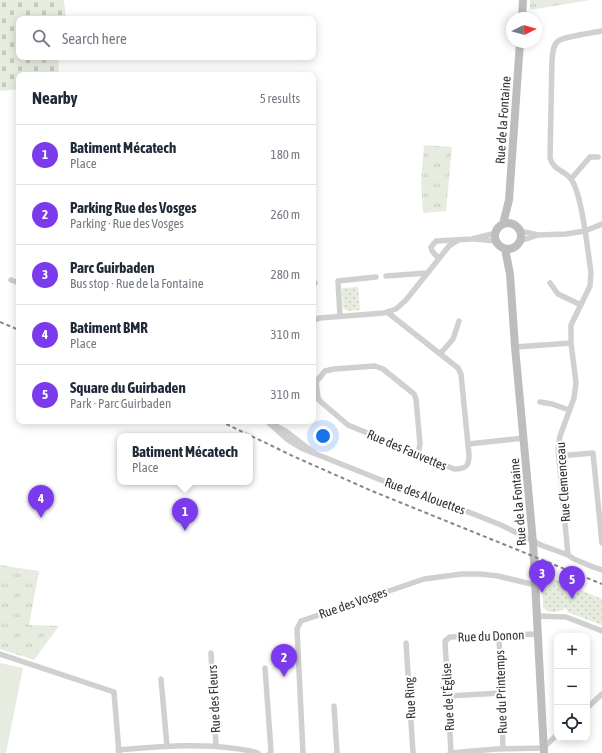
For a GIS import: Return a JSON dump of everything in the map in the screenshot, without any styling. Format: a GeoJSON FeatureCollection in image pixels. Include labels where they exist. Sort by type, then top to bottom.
{"type":"FeatureCollection","features":[{"type":"Feature","properties":{"kind":"street"},"geometry":{"type":"LineString","coordinates":[[522,12],[523,0]]}},
{"type":"Feature","properties":{"kind":"street"},"geometry":{"type":"LineString","coordinates":[[598,157],[590,157],[571,179],[552,166],[550,158],[552,59],[554,48],[558,41],[564,38],[602,31]]}},
{"type":"Feature","properties":{"kind":"street","name":"Rue de la Fontaine"},"geometry":{"type":"LineString","coordinates":[[503,224],[509,200],[520,48]]}},
{"type":"Feature","properties":{"kind":"street","name":"Rue Clemenceau"},"geometry":{"type":"LineString","coordinates":[[568,556],[558,448],[560,436],[574,398],[576,383],[571,343],[571,324],[590,286],[591,273],[585,231],[577,192],[571,179]]}},
{"type":"Feature","properties":{"kind":"street","name":"Rue de la Fontaine"},"geometry":{"type":"LineString","coordinates":[[509,200],[513,224]]}},
{"type":"Feature","properties":{"kind":"street"},"geometry":{"type":"LineString","coordinates":[[538,235],[520,241],[517,245],[510,248],[500,246],[496,237],[498,228],[503,224],[513,224],[520,231],[538,235],[566,234],[585,231],[602,224]]}},
{"type":"Feature","properties":{"kind":"street"},"geometry":{"type":"LineString","coordinates":[[520,231],[520,241]]}},
{"type":"Feature","properties":{"kind":"street"},"geometry":{"type":"LineString","coordinates":[[439,259],[432,251],[431,247],[436,241],[456,241],[496,237]]}},
{"type":"Feature","properties":{"kind":"street"},"geometry":{"type":"LineString","coordinates":[[316,319],[387,312],[396,309],[406,300],[449,246],[456,241]]}},
{"type":"Feature","properties":{"kind":"street","name":"Rue de la Fontaine"},"geometry":{"type":"LineString","coordinates":[[510,248],[510,274],[533,542],[544,749]]}},
{"type":"Feature","properties":{"kind":"street"},"geometry":{"type":"LineString","coordinates":[[386,276],[427,273]]}},
{"type":"Feature","properties":{"kind":"street"},"geometry":{"type":"LineString","coordinates":[[340,316],[338,281],[376,277]]}},
{"type":"Feature","properties":{"kind":"street"},"geometry":{"type":"LineString","coordinates":[[550,282],[558,294],[581,305]]}},
{"type":"Feature","properties":{"kind":"street","name":"Rue des Fauvettes"},"geometry":{"type":"LineString","coordinates":[[316,399],[348,425],[454,469],[461,469],[469,463],[461,374],[458,368],[387,312]]}},
{"type":"Feature","properties":{"kind":"street"},"geometry":{"type":"LineString","coordinates":[[440,354],[453,339],[459,321]]}},
{"type":"Feature","properties":{"kind":"street"},"geometry":{"type":"LineString","coordinates":[[516,348],[571,343]]}},
{"type":"Feature","properties":{"kind":"street"},"geometry":{"type":"LineString","coordinates":[[316,399],[316,382],[325,371],[375,366],[383,368],[414,394],[416,399],[420,444],[418,454]]}},
{"type":"Feature","properties":{"kind":"street"},"geometry":{"type":"LineString","coordinates":[[540,402],[552,404],[569,410]]}},
{"type":"Feature","properties":{"kind":"street","name":"Rue des Alouettes"},"geometry":{"type":"LineString","coordinates":[[272,424],[283,429],[315,453],[431,500],[446,503],[494,522],[533,542],[568,556],[574,560],[602,570]]}},
{"type":"Feature","properties":{"kind":"street"},"geometry":{"type":"LineString","coordinates":[[468,444],[524,438]]}},
{"type":"Feature","properties":{"kind":"street"},"geometry":{"type":"LineString","coordinates":[[559,456],[593,453],[602,543]]}},
{"type":"Feature","properties":{"kind":"street","name":"Rue des Vosges"},"geometry":{"type":"LineString","coordinates":[[304,753],[297,629],[301,621],[424,579],[462,574],[480,574],[498,576],[535,585]]}},
{"type":"Feature","properties":{"kind":"street"},"geometry":{"type":"LineString","coordinates":[[537,616],[566,617],[602,631]]}},
{"type":"Feature","properties":{"kind":"street","name":"Rue du Donon"},"geometry":{"type":"LineString","coordinates":[[445,641],[450,637],[538,634]]}},
{"type":"Feature","properties":{"kind":"street","name":"Rue du Printemps"},"geometry":{"type":"LineString","coordinates":[[499,636],[504,749]]}},
{"type":"Feature","properties":{"kind":"street","name":"Rue de l'Église"},"geometry":{"type":"LineString","coordinates":[[445,641],[450,753]]}},
{"type":"Feature","properties":{"kind":"street","name":"Rue Ring"},"geometry":{"type":"LineString","coordinates":[[406,643],[413,753]]}},
{"type":"Feature","properties":{"kind":"street","name":"Rue des Fleurs"},"geometry":{"type":"LineString","coordinates":[[211,653],[216,746]]}},
{"type":"Feature","properties":{"kind":"street"},"geometry":{"type":"LineString","coordinates":[[0,654],[114,692],[119,751],[190,745],[216,746],[258,753]]}},
{"type":"Feature","properties":{"kind":"street"},"geometry":{"type":"LineString","coordinates":[[265,668],[270,753]]}},
{"type":"Feature","properties":{"kind":"street"},"geometry":{"type":"LineString","coordinates":[[161,679],[166,746]]}},
{"type":"Feature","properties":{"kind":"street"},"geometry":{"type":"LineString","coordinates":[[448,696],[501,693]]}},
{"type":"Feature","properties":{"kind":"street"},"geometry":{"type":"LineString","coordinates":[[590,705],[602,694]]}},
{"type":"Feature","properties":{"kind":"street"},"geometry":{"type":"LineString","coordinates":[[334,706],[337,753]]}},
{"type":"Feature","properties":{"kind":"street"},"geometry":{"type":"LineString","coordinates":[[450,753],[504,749],[544,749],[554,738]]}},
{"type":"Feature","properties":{"kind":"green space"},"geometry":{"type":"Polygon","coordinates":[[[0,0],[64,0],[66,16],[16,16],[16,60],[58,60],[59,72],[16,72],[16,89],[0,91],[0,0]]]}},
{"type":"Feature","properties":{"kind":"green space"},"geometry":{"type":"Polygon","coordinates":[[[530,0],[590,0],[530,10],[530,0]]]}},
{"type":"Feature","properties":{"kind":"green space"},"geometry":{"type":"Polygon","coordinates":[[[424,146],[452,147],[446,211],[423,213],[421,182],[424,146]]]}},
{"type":"Feature","properties":{"kind":"green space"},"geometry":{"type":"Polygon","coordinates":[[[358,287],[360,310],[347,311],[343,307],[342,288],[358,287]]]}},
{"type":"Feature","properties":{"kind":"green space"},"geometry":{"type":"Polygon","coordinates":[[[0,565],[39,571],[29,625],[59,626],[34,660],[0,649],[0,565]]]}},
{"type":"Feature","properties":{"kind":"green space"},"geometry":{"type":"Polygon","coordinates":[[[542,574],[602,599],[602,625],[568,612],[566,608],[554,612],[543,608],[542,574]]]}},
{"type":"Feature","properties":{"kind":"green space"},"geometry":{"type":"Polygon","coordinates":[[[0,663],[23,668],[6,753],[0,753],[0,663]]]}},
{"type":"Feature","properties":{"kind":"railway"},"geometry":{"type":"LineString","coordinates":[[0,322],[16,329]]}},
{"type":"Feature","properties":{"kind":"railway"},"geometry":{"type":"LineString","coordinates":[[226,424],[245,433]]}},
{"type":"Feature","properties":{"kind":"railway"},"geometry":{"type":"LineString","coordinates":[[253,437],[372,491],[602,584]]}},
{"type":"Feature","properties":{"kind":"place","name":"Batiment BMR"},"geometry":{"type":"Point","coordinates":[41,518]}},
{"type":"Feature","properties":{"kind":"place","name":"Batiment Mécatech"},"geometry":{"type":"Point","coordinates":[185,531]}},
{"type":"Feature","properties":{"kind":"place","name":"Parc Guirbaden"},"geometry":{"type":"Point","coordinates":[542,593]}},
{"type":"Feature","properties":{"kind":"place","name":"Square du Guirbaden"},"geometry":{"type":"Point","coordinates":[572,599]}},
{"type":"Feature","properties":{"kind":"place","name":"Parking Rue des Vosges"},"geometry":{"type":"Point","coordinates":[284,677]}}]}
